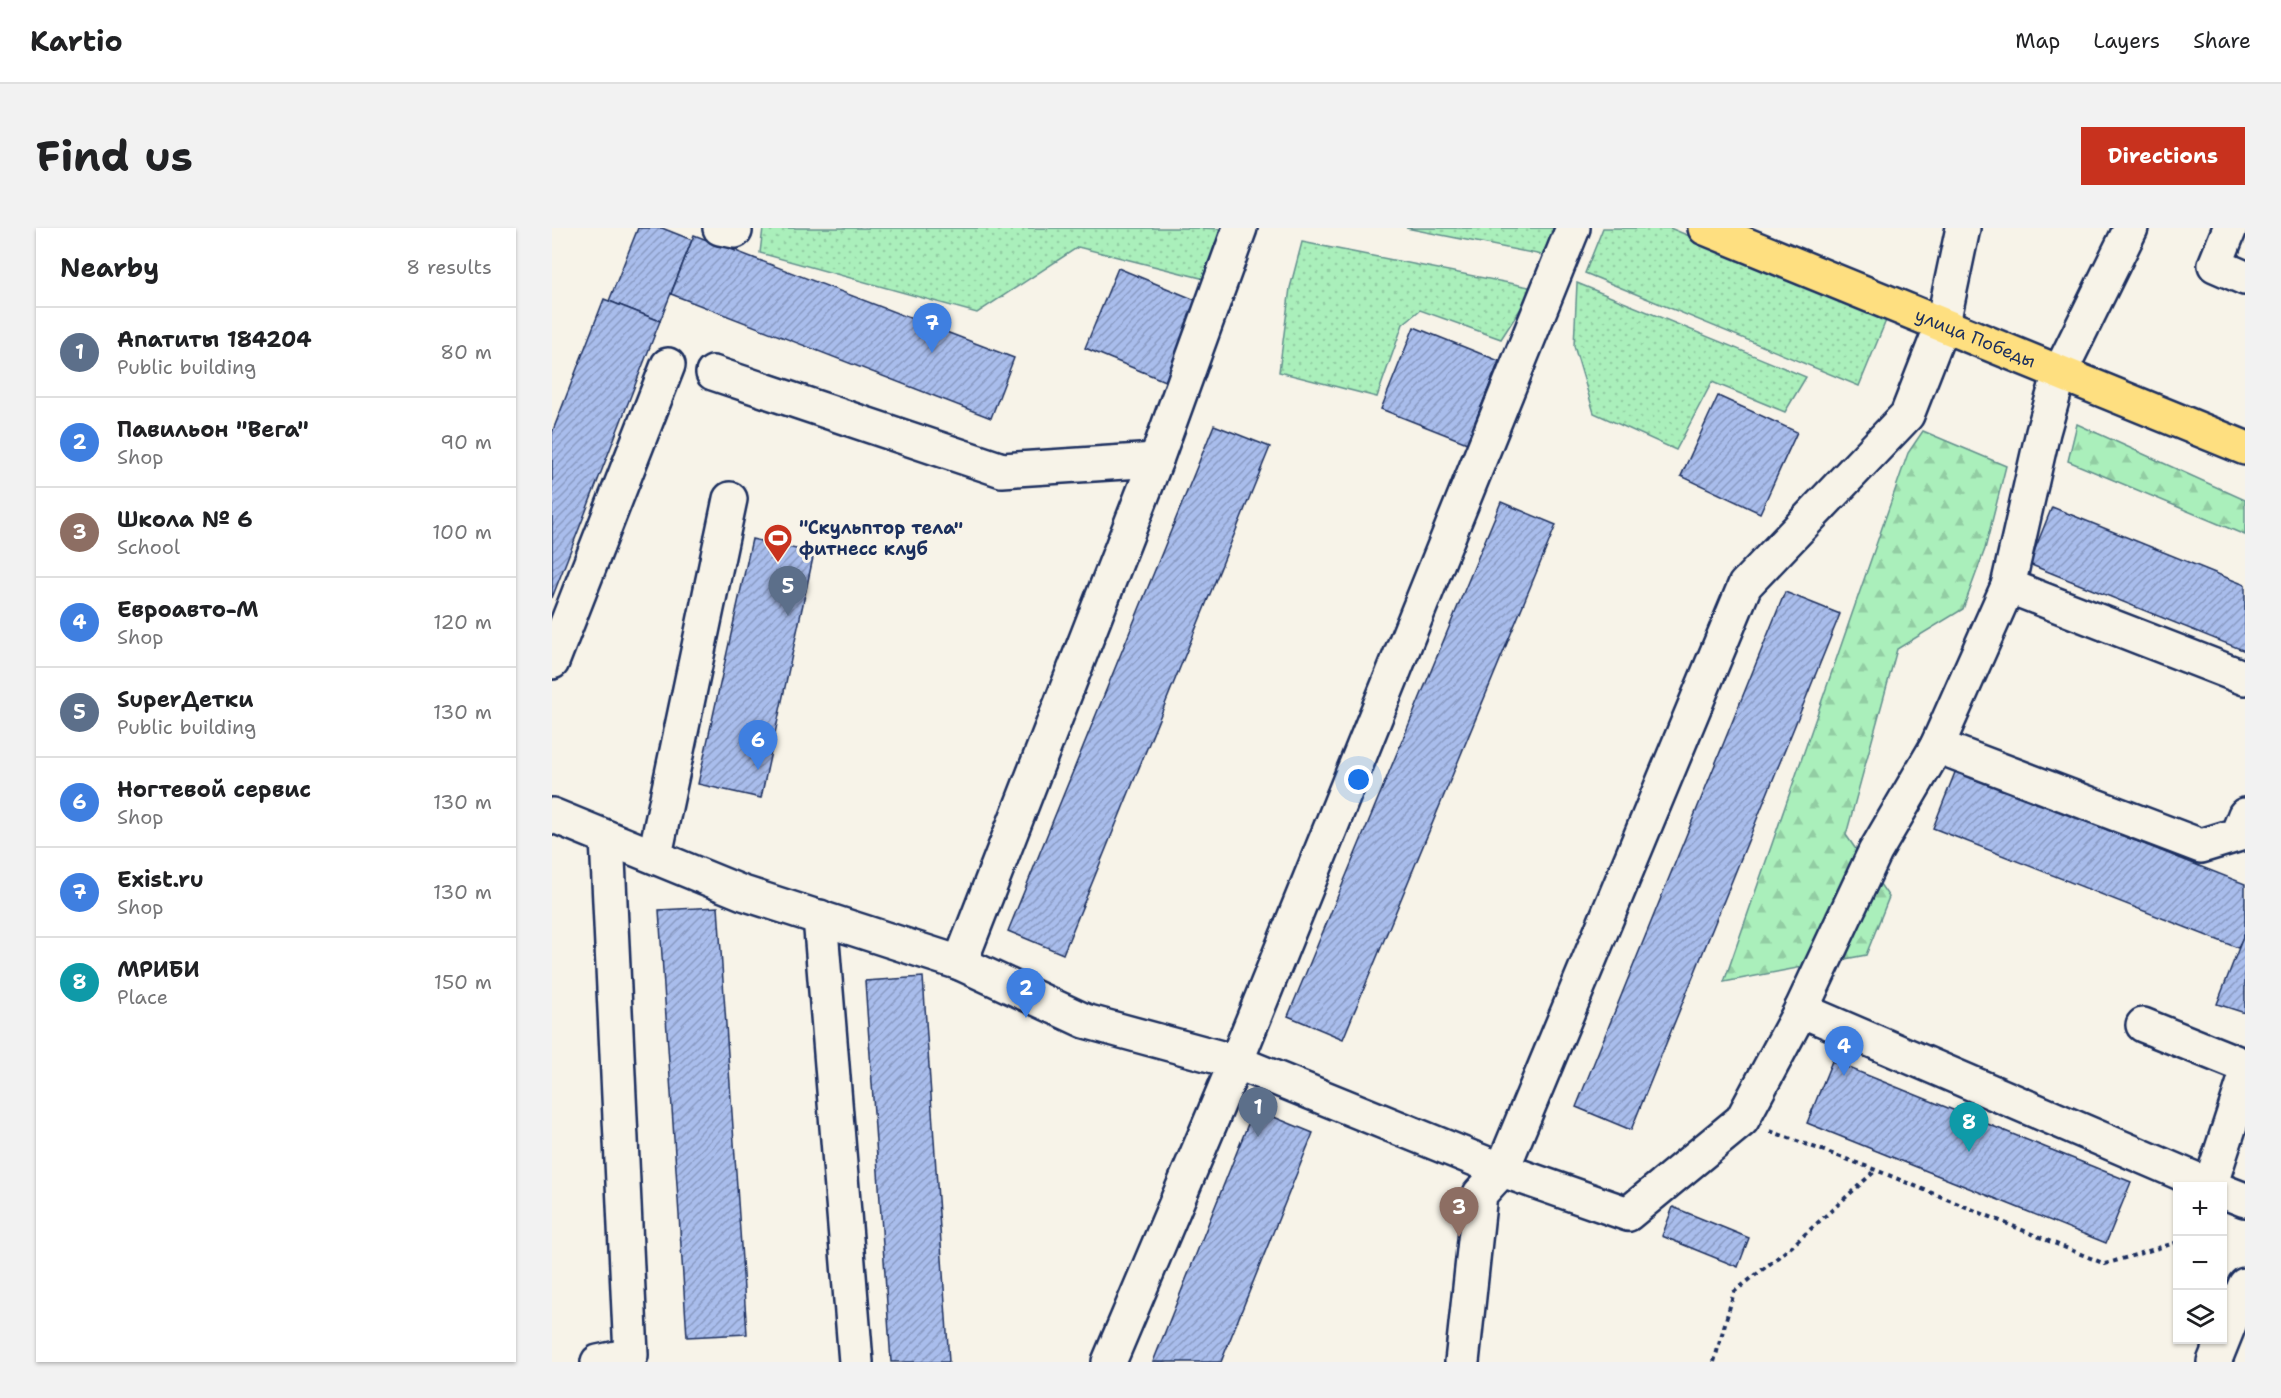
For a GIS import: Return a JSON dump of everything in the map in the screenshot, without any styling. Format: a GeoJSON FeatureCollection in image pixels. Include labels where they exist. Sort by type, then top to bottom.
{"type":"FeatureCollection","features":[{"type":"Feature","properties":{"kind":"main road","name":"улица Победы"},"geometry":{"type":"LineString","coordinates":[[1705,228],[1943,323],[2245,448]]}},
{"type":"Feature","properties":{"kind":"lane"},"geometry":{"type":"LineString","coordinates":[[960,963],[1156,460],[1240,228]]}},
{"type":"Feature","properties":{"kind":"lane"},"geometry":{"type":"LineString","coordinates":[[1109,1362],[1236,1062],[1573,228]]}},
{"type":"Feature","properties":{"kind":"lane"},"geometry":{"type":"LineString","coordinates":[[1462,1362],[1480,1194],[1502,1170],[1745,585],[1907,415],[1943,323],[1963,228]]}},
{"type":"Feature","properties":{"kind":"lane"},"geometry":{"type":"LineString","coordinates":[[552,815],[744,893],[960,963],[1085,1021],[1236,1062],[1502,1170],[1628,1214],[1742,1120],[1801,1010],[1875,852],[1937,747],[2008,586],[2043,432],[2061,372],[2131,228]]}},
{"type":"Feature","properties":{"kind":"lane"},"geometry":{"type":"LineString","coordinates":[[2230,228],[2216,265],[2245,278]]}},
{"type":"Feature","properties":{"kind":"lane"},"geometry":{"type":"LineString","coordinates":[[552,662],[668,365]]}},
{"type":"Feature","properties":{"kind":"lane"},"geometry":{"type":"LineString","coordinates":[[713,373],[1002,470],[1156,460]]}},
{"type":"Feature","properties":{"kind":"lane"},"geometry":{"type":"LineString","coordinates":[[655,855],[730,499]]}},
{"type":"Feature","properties":{"kind":"lane"},"geometry":{"type":"LineString","coordinates":[[2008,586],[2245,678]]}},
{"type":"Feature","properties":{"kind":"lane"},"geometry":{"type":"LineString","coordinates":[[1937,747],[2201,846],[2237,835],[2245,815]]}},
{"type":"Feature","properties":{"kind":"lane"},"geometry":{"type":"LineString","coordinates":[[598,1362],[631,1355],[607,838]]}},
{"type":"Feature","properties":{"kind":"lane"},"geometry":{"type":"LineString","coordinates":[[820,917],[856,1362]]}},
{"type":"Feature","properties":{"kind":"lane"},"geometry":{"type":"LineString","coordinates":[[1801,1010],[2202,1182]]}},
{"type":"Feature","properties":{"kind":"lane"},"geometry":{"type":"LineString","coordinates":[[2143,1025],[2245,1066]]}},
{"type":"Feature","properties":{"kind":"lane"},"geometry":{"type":"LineString","coordinates":[[2212,1182],[2245,1079]]}},
{"type":"Feature","properties":{"kind":"lane"},"geometry":{"type":"LineString","coordinates":[[2227,1193],[2245,1200]]}},
{"type":"Feature","properties":{"kind":"lane"},"geometry":{"type":"LineString","coordinates":[[2214,1362],[2245,1285]]}},
{"type":"Feature","properties":{"kind":"path"},"geometry":{"type":"LineString","coordinates":[[1742,1120],[1876,1170],[2105,1264],[2173,1244]]}},
{"type":"Feature","properties":{"kind":"path"},"geometry":{"type":"LineString","coordinates":[[1714,1362],[1734,1292],[1791,1247],[1876,1170]]}},
{"type":"Feature","properties":{"kind":"green space"},"geometry":{"type":"Polygon","coordinates":[[[763,228],[1223,229],[1205,279],[1078,247],[977,313],[760,253],[763,228]]]}},
{"type":"Feature","properties":{"kind":"green space"},"geometry":{"type":"Polygon","coordinates":[[[1406,228],[1562,228],[1552,257],[1406,228]]]}},
{"type":"Feature","properties":{"kind":"green space"},"geometry":{"type":"Polygon","coordinates":[[[1603,228],[1670,228],[1887,318],[1859,386],[1585,273],[1603,228]]]}},
{"type":"Feature","properties":{"kind":"green space"},"geometry":{"type":"Polygon","coordinates":[[[1302,242],[1534,288],[1501,339],[1420,310],[1403,324],[1377,397],[1279,372],[1290,288],[1302,242]]]}},
{"type":"Feature","properties":{"kind":"green space"},"geometry":{"type":"Polygon","coordinates":[[[1577,283],[1806,377],[1785,412],[1712,382],[1676,450],[1594,413],[1574,346],[1577,283]]]}},
{"type":"Feature","properties":{"kind":"green space"},"geometry":{"type":"Polygon","coordinates":[[[2077,424],[2245,500],[2245,535],[2068,461],[2077,424]]]}},
{"type":"Feature","properties":{"kind":"green space"},"geometry":{"type":"Polygon","coordinates":[[[1923,431],[2006,466],[1985,549],[1963,609],[1897,649],[1846,835],[1889,897],[1866,955],[1724,982],[1908,453],[1923,431]]]}},
{"type":"Feature","properties":{"kind":"building"},"geometry":{"type":"Polygon","coordinates":[[[638,228],[662,228],[692,240],[660,321],[609,301],[638,228]]]}},
{"type":"Feature","properties":{"kind":"building"},"geometry":{"type":"Polygon","coordinates":[[[694,235],[1014,358],[991,418],[671,294],[694,235]]]}},
{"type":"Feature","properties":{"kind":"building"},"geometry":{"type":"Polygon","coordinates":[[[1118,268],[1205,304],[1172,384],[1085,348],[1118,268]]]}},
{"type":"Feature","properties":{"kind":"building"},"geometry":{"type":"Polygon","coordinates":[[[604,299],[660,321],[552,598],[552,433],[604,299]]]}},
{"type":"Feature","properties":{"kind":"building"},"geometry":{"type":"Polygon","coordinates":[[[1414,327],[1499,361],[1467,443],[1381,409],[1414,327]]]}},
{"type":"Feature","properties":{"kind":"building"},"geometry":{"type":"Polygon","coordinates":[[[1718,396],[1797,432],[1760,513],[1681,476],[1718,396]]]}},
{"type":"Feature","properties":{"kind":"building"},"geometry":{"type":"Polygon","coordinates":[[[1214,425],[1270,447],[1063,954],[1008,931],[1214,425]]]}},
{"type":"Feature","properties":{"kind":"building"},"geometry":{"type":"Polygon","coordinates":[[[1501,502],[1556,525],[1343,1039],[1288,1016],[1501,502]]]}},
{"type":"Feature","properties":{"kind":"building"},"geometry":{"type":"Polygon","coordinates":[[[2052,507],[2245,585],[2245,651],[2029,564],[2052,507]]]}},
{"type":"Feature","properties":{"kind":"building"},"geometry":{"type":"Polygon","coordinates":[[[752,539],[814,553],[761,798],[698,784],[752,539]]]}},
{"type":"Feature","properties":{"kind":"building"},"geometry":{"type":"Polygon","coordinates":[[[1785,592],[1840,614],[1631,1130],[1576,1107],[1785,592]]]}},
{"type":"Feature","properties":{"kind":"building"},"geometry":{"type":"Polygon","coordinates":[[[1956,770],[2245,884],[2245,932],[2238,948],[1933,828],[1956,770]]]}},
{"type":"Feature","properties":{"kind":"building"},"geometry":{"type":"Polygon","coordinates":[[[718,907],[747,1334],[687,1337],[659,910],[718,907]]]}},
{"type":"Feature","properties":{"kind":"building"},"geometry":{"type":"Polygon","coordinates":[[[2245,932],[2245,1013],[2217,1004],[2245,932]]]}},
{"type":"Feature","properties":{"kind":"building"},"geometry":{"type":"Polygon","coordinates":[[[923,977],[949,1362],[891,1362],[865,981],[923,977]]]}},
{"type":"Feature","properties":{"kind":"building"},"geometry":{"type":"Polygon","coordinates":[[[1832,1061],[2131,1182],[2106,1243],[1807,1123],[1832,1061]]]}},
{"type":"Feature","properties":{"kind":"building"},"geometry":{"type":"Polygon","coordinates":[[[1254,1109],[1313,1133],[1221,1362],[1153,1362],[1254,1109]]]}},
{"type":"Feature","properties":{"kind":"building"},"geometry":{"type":"Polygon","coordinates":[[[1673,1207],[1749,1238],[1738,1267],[1662,1236],[1673,1207]]]}},
{"type":"Feature","properties":{"kind":"place","name":"Exist.ru"},"geometry":{"type":"Point","coordinates":[932,353]}},
{"type":"Feature","properties":{"kind":"place","name":"\"Скульптор тела\" фитнесс клуб"},"geometry":{"type":"Point","coordinates":[778,564]}},
{"type":"Feature","properties":{"kind":"place","name":"SuperДетки"},"geometry":{"type":"Point","coordinates":[788,616]}},
{"type":"Feature","properties":{"kind":"place","name":"Ногтевой сервис"},"geometry":{"type":"Point","coordinates":[758,770]}},
{"type":"Feature","properties":{"kind":"place","name":"Павильон \"Вега\""},"geometry":{"type":"Point","coordinates":[1026,1018]}},
{"type":"Feature","properties":{"kind":"place","name":"Евроавто-М"},"geometry":{"type":"Point","coordinates":[1844,1076]}},
{"type":"Feature","properties":{"kind":"place","name":"Апатиты 184204"},"geometry":{"type":"Point","coordinates":[1258,1137]}},
{"type":"Feature","properties":{"kind":"place","name":"МРИБИ"},"geometry":{"type":"Point","coordinates":[1969,1152]}},
{"type":"Feature","properties":{"kind":"place","name":"Школа № 6"},"geometry":{"type":"Point","coordinates":[1459,1237]}}]}
